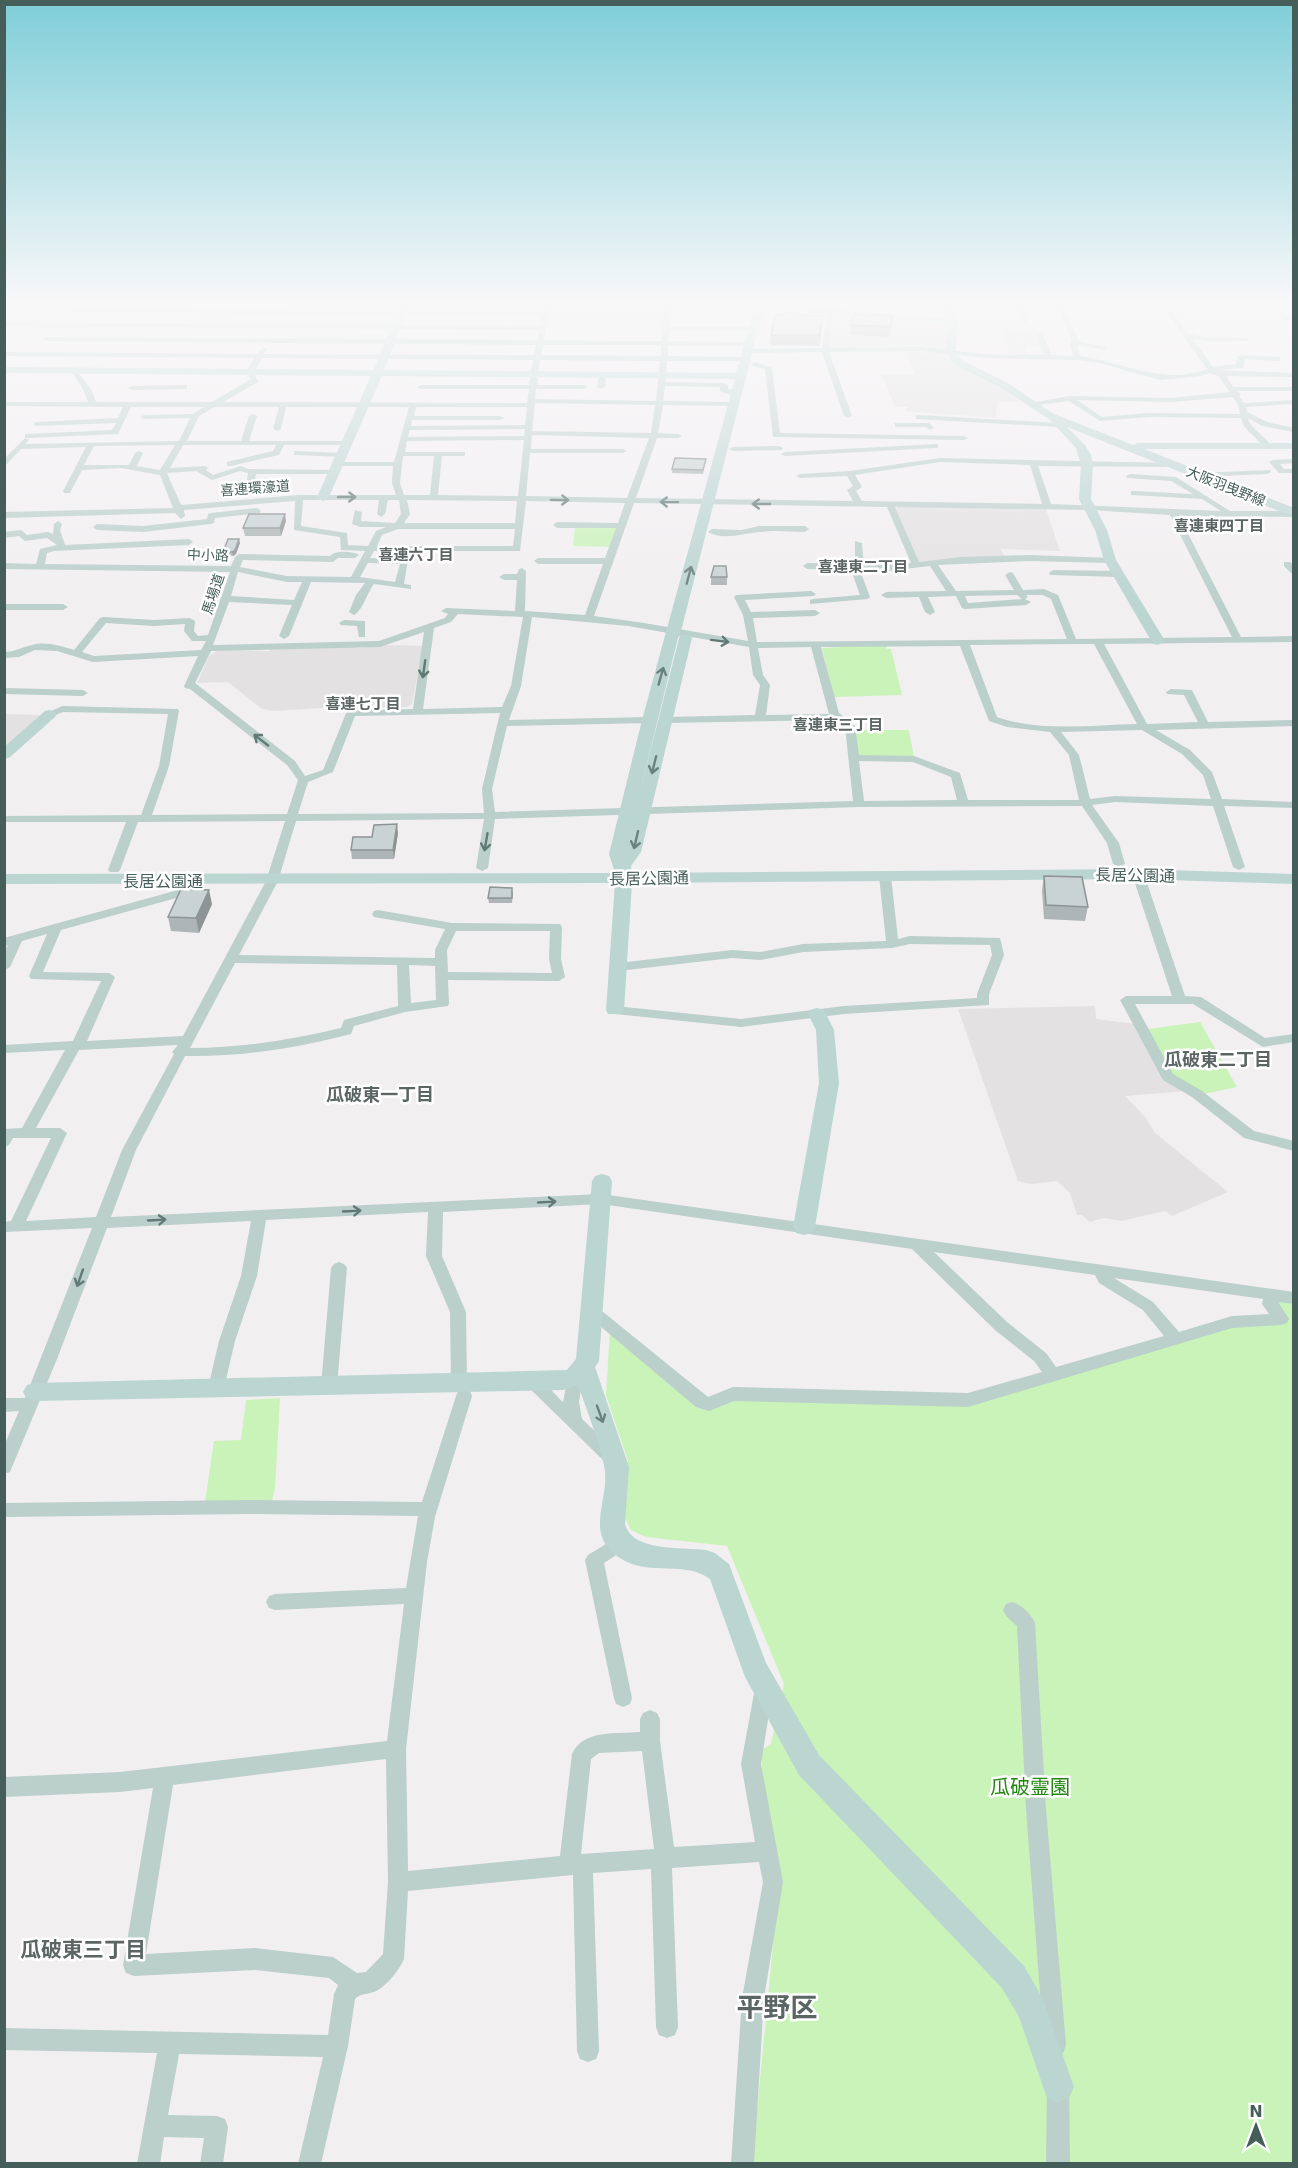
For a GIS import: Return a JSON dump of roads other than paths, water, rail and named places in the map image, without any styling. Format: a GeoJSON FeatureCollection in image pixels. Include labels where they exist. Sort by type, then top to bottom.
{"type":"FeatureCollection","features":[{"type":"Feature","properties":{"kind":"street"},"geometry":{"type":"LineString","coordinates":[[4,465],[37,424],[43,413],[44,405]]}},
{"type":"Feature","properties":{"kind":"street"},"geometry":{"type":"LineString","coordinates":[[21,442],[115,432],[125,405]]}},
{"type":"Feature","properties":{"kind":"street"},"geometry":{"type":"LineString","coordinates":[[163,472],[195,416],[212,405]]}},
{"type":"Feature","properties":{"kind":"street"},"geometry":{"type":"LineString","coordinates":[[254,405],[350,405]]}},
{"type":"Feature","properties":{"kind":"street"},"geometry":{"type":"LineString","coordinates":[[323,497],[364,405]]}},
{"type":"Feature","properties":{"kind":"street"},"geometry":{"type":"LineString","coordinates":[[368,405],[530,417],[654,435],[678,436]]}},
{"type":"Feature","properties":{"kind":"street"},"geometry":{"type":"LineString","coordinates":[[358,512],[355,522],[360,524],[519,526],[531,405]]}},
{"type":"Feature","properties":{"kind":"street"},"geometry":{"type":"LineString","coordinates":[[407,428],[647,405]]}},
{"type":"Feature","properties":{"kind":"street"},"geometry":{"type":"LineString","coordinates":[[588,619],[654,435],[659,405]]}},
{"type":"Feature","properties":{"kind":"street"},"geometry":{"type":"LineString","coordinates":[[682,405],[737,408]]}},
{"type":"Feature","properties":{"kind":"street"},"geometry":{"type":"LineString","coordinates":[[772,405],[776,435],[893,437],[935,442]]}},
{"type":"Feature","properties":{"kind":"street"},"geometry":{"type":"LineString","coordinates":[[844,405],[848,416]]}},
{"type":"Feature","properties":{"kind":"street","name":"大阪羽曳野線"},"geometry":{"type":"LineString","coordinates":[[1032,405],[1050,416],[1291,513]]}},
{"type":"Feature","properties":{"kind":"street"},"geometry":{"type":"LineString","coordinates":[[1080,405],[1100,419],[1243,411],[1275,405]]}},
{"type":"Feature","properties":{"kind":"street"},"geometry":{"type":"LineString","coordinates":[[1240,405],[1248,428],[1262,438],[1267,446]]}},
{"type":"Feature","properties":{"kind":"street"},"geometry":{"type":"LineString","coordinates":[[278,429],[283,406]]}},
{"type":"Feature","properties":{"kind":"street"},"geometry":{"type":"LineString","coordinates":[[413,407],[530,417]]}},
{"type":"Feature","properties":{"kind":"street"},"geometry":{"type":"LineString","coordinates":[[354,580],[379,533],[398,525],[404,519],[407,506],[396,483],[398,464],[413,407]]}},
{"type":"Feature","properties":{"kind":"street"},"geometry":{"type":"LineString","coordinates":[[618,967],[732,954],[760,956],[803,948],[892,944],[910,940],[996,941],[998,955],[983,994],[984,1002],[817,1014],[741,1023],[615,1010],[624,872],[633,852],[634,812],[649,720],[685,625],[712,532],[714,503],[735,445],[737,408]]}},
{"type":"Feature","properties":{"kind":"street"},"geometry":{"type":"LineString","coordinates":[[634,812],[666,720],[685,625],[737,408]]}},
{"type":"Feature","properties":{"kind":"street"},"geometry":{"type":"LineString","coordinates":[[1243,411],[1265,424],[1293,430]]}},
{"type":"Feature","properties":{"kind":"street"},"geometry":{"type":"LineString","coordinates":[[144,417],[195,416]]}},
{"type":"Feature","properties":{"kind":"street"},"geometry":{"type":"LineString","coordinates":[[244,443],[253,416]]}},
{"type":"Feature","properties":{"kind":"street"},"geometry":{"type":"LineString","coordinates":[[1050,416],[1081,447],[1087,465],[1085,499],[1101,530],[1110,560],[1158,641]]}},
{"type":"Feature","properties":{"kind":"street"},"geometry":{"type":"LineString","coordinates":[[405,439],[448,439],[530,417]]}},
{"type":"Feature","properties":{"kind":"street"},"geometry":{"type":"LineString","coordinates":[[919,417],[1059,425]]}},
{"type":"Feature","properties":{"kind":"street"},"geometry":{"type":"LineString","coordinates":[[37,424],[121,420]]}},
{"type":"Feature","properties":{"kind":"street"},"geometry":{"type":"LineString","coordinates":[[1257,434],[1293,424]]}},
{"type":"Feature","properties":{"kind":"street"},"geometry":{"type":"LineString","coordinates":[[898,425],[929,425],[940,460]]}},
{"type":"Feature","properties":{"kind":"street"},"geometry":{"type":"LineString","coordinates":[[930,428],[965,429]]}},
{"type":"Feature","properties":{"kind":"street"},"geometry":{"type":"LineString","coordinates":[[893,437],[929,462]]}},
{"type":"Feature","properties":{"kind":"street"},"geometry":{"type":"LineString","coordinates":[[735,445],[780,448],[906,447],[964,438]]}},
{"type":"Feature","properties":{"kind":"street"},"geometry":{"type":"LineString","coordinates":[[402,452],[445,449],[448,439]]}},
{"type":"Feature","properties":{"kind":"street"},"geometry":{"type":"LineString","coordinates":[[21,442],[181,443],[225,455],[276,453],[281,443]]}},
{"type":"Feature","properties":{"kind":"street"},"geometry":{"type":"LineString","coordinates":[[81,468],[105,466],[163,472],[197,468],[244,443],[348,443]]}},
{"type":"Feature","properties":{"kind":"street"},"geometry":{"type":"LineString","coordinates":[[67,491],[81,468],[91,444]]}},
{"type":"Feature","properties":{"kind":"street"},"geometry":{"type":"LineString","coordinates":[[543,451],[554,446],[609,446]]}},
{"type":"Feature","properties":{"kind":"street"},"geometry":{"type":"LineString","coordinates":[[1081,447],[1267,446],[1291,449]]}},
{"type":"Feature","properties":{"kind":"street"},"geometry":{"type":"LineString","coordinates":[[528,451],[623,451]]}},
{"type":"Feature","properties":{"kind":"street"},"geometry":{"type":"LineString","coordinates":[[402,452],[462,454]]}},
{"type":"Feature","properties":{"kind":"street"},"geometry":{"type":"LineString","coordinates":[[132,468],[140,453]]}},
{"type":"Feature","properties":{"kind":"street"},"geometry":{"type":"LineString","coordinates":[[297,453],[339,464]]}},
{"type":"Feature","properties":{"kind":"street"},"geometry":{"type":"LineString","coordinates":[[434,498],[438,454]]}},
{"type":"Feature","properties":{"kind":"street"},"geometry":{"type":"LineString","coordinates":[[800,476],[850,473],[940,460],[998,460],[1087,465],[1172,465]]}},
{"type":"Feature","properties":{"kind":"street"},"geometry":{"type":"LineString","coordinates":[[1293,461],[1273,462],[1282,471],[1293,471]]}},
{"type":"Feature","properties":{"kind":"street"},"geometry":{"type":"LineString","coordinates":[[1033,463],[1047,506]]}},
{"type":"Feature","properties":{"kind":"street"},"geometry":{"type":"LineString","coordinates":[[197,468],[212,478],[241,468],[279,471],[339,464],[398,464]]}},
{"type":"Feature","properties":{"kind":"street"},"geometry":{"type":"LineString","coordinates":[[250,488],[254,470]]}},
{"type":"Feature","properties":{"kind":"street"},"geometry":{"type":"LineString","coordinates":[[279,471],[272,482],[286,481]]}},
{"type":"Feature","properties":{"kind":"street"},"geometry":{"type":"LineString","coordinates":[[163,472],[184,524],[192,567]]}},
{"type":"Feature","properties":{"kind":"street"},"geometry":{"type":"LineString","coordinates":[[1198,475],[1267,472]]}},
{"type":"Feature","properties":{"kind":"street"},"geometry":{"type":"LineString","coordinates":[[850,473],[858,487],[851,490],[859,504]]}},
{"type":"Feature","properties":{"kind":"street"},"geometry":{"type":"LineString","coordinates":[[1130,476],[1173,479],[1227,513]]}},
{"type":"Feature","properties":{"kind":"street"},"geometry":{"type":"LineString","coordinates":[[371,497],[374,487]]}},
{"type":"Feature","properties":{"kind":"street"},"geometry":{"type":"LineString","coordinates":[[1134,493],[1204,497]]}},
{"type":"Feature","properties":{"kind":"street"},"geometry":{"type":"LineString","coordinates":[[381,514],[384,497]]}},
{"type":"Feature","properties":{"kind":"street"},"geometry":{"type":"LineString","coordinates":[[298,498],[403,497],[521,502],[593,513],[621,526]]}},
{"type":"Feature","properties":{"kind":"street","name":"喜連環濠道"},"geometry":{"type":"LineString","coordinates":[[4,514],[179,509],[240,501],[298,498],[297,528],[340,533],[344,535],[344,548],[366,555],[395,549],[517,549],[519,526]]}},
{"type":"Feature","properties":{"kind":"street"},"geometry":{"type":"LineString","coordinates":[[557,525],[630,501],[1047,506],[1173,513],[1291,513]]}},
{"type":"Feature","properties":{"kind":"street"},"geometry":{"type":"LineString","coordinates":[[407,506],[521,502]]}},
{"type":"Feature","properties":{"kind":"street"},"geometry":{"type":"LineString","coordinates":[[890,504],[916,565]]}},
{"type":"Feature","properties":{"kind":"street"},"geometry":{"type":"LineString","coordinates":[[97,527],[143,529],[211,521],[211,516],[257,511]]}},
{"type":"Feature","properties":{"kind":"street"},"geometry":{"type":"LineString","coordinates":[[1173,513],[1237,638]]}},
{"type":"Feature","properties":{"kind":"street"},"geometry":{"type":"LineString","coordinates":[[58,524],[56,530],[61,544]]}},
{"type":"Feature","properties":{"kind":"street"},"geometry":{"type":"LineString","coordinates":[[112,544],[114,527]]}},
{"type":"Feature","properties":{"kind":"street"},"geometry":{"type":"LineString","coordinates":[[135,568],[144,543],[143,529]]}},
{"type":"Feature","properties":{"kind":"street"},"geometry":{"type":"LineString","coordinates":[[712,532],[742,533],[759,530],[805,529]]}},
{"type":"Feature","properties":{"kind":"street"},"geometry":{"type":"LineString","coordinates":[[4,535],[21,533],[25,538],[48,535],[61,544]]}},
{"type":"Feature","properties":{"kind":"street"},"geometry":{"type":"LineString","coordinates":[[40,566],[43,551],[61,544],[189,542]]}},
{"type":"Feature","properties":{"kind":"street"},"geometry":{"type":"LineString","coordinates":[[760,718],[765,685],[758,675],[748,615],[739,597],[865,597],[857,567],[858,543]]}},
{"type":"Feature","properties":{"kind":"street","name":"馬場道"},"geometry":{"type":"LineString","coordinates":[[303,780],[291,763],[189,685],[212,638],[239,558],[333,559],[334,555],[366,555]]}},
{"type":"Feature","properties":{"kind":"street","name":"中小路"},"geometry":{"type":"LineString","coordinates":[[4,566],[235,569],[287,579],[371,581],[404,586],[405,562],[366,555]]}},
{"type":"Feature","properties":{"kind":"street"},"geometry":{"type":"LineString","coordinates":[[807,566],[916,565],[961,560],[1029,558],[1110,560]]}},
{"type":"Feature","properties":{"kind":"street"},"geometry":{"type":"LineString","coordinates":[[538,561],[609,561]]}},
{"type":"Feature","properties":{"kind":"street"},"geometry":{"type":"LineString","coordinates":[[933,564],[965,606],[1027,604],[1010,575]]}},
{"type":"Feature","properties":{"kind":"street"},"geometry":{"type":"LineString","coordinates":[[1293,564],[1287,564],[1293,573]]}},
{"type":"Feature","properties":{"kind":"street"},"geometry":{"type":"LineString","coordinates":[[1053,573],[1118,573]]}},
{"type":"Feature","properties":{"kind":"street"},"geometry":{"type":"LineString","coordinates":[[482,868],[490,816],[487,789],[506,710],[516,686],[524,613],[522,574],[504,577]]}},
{"type":"Feature","properties":{"kind":"street"},"geometry":{"type":"LineString","coordinates":[[284,636],[307,580]]}},
{"type":"Feature","properties":{"kind":"street"},"geometry":{"type":"LineString","coordinates":[[362,635],[362,623],[350,623],[356,612],[360,595],[371,581]]}},
{"type":"Feature","properties":{"kind":"street"},"geometry":{"type":"LineString","coordinates":[[886,595],[1044,592],[1055,597],[1073,642]]}},
{"type":"Feature","properties":{"kind":"street"},"geometry":{"type":"LineString","coordinates":[[922,594],[930,612]]}},
{"type":"Feature","properties":{"kind":"street"},"geometry":{"type":"LineString","coordinates":[[225,599],[260,599],[298,603]]}},
{"type":"Feature","properties":{"kind":"street"},"geometry":{"type":"LineString","coordinates":[[4,600],[9,600],[5,607],[63,607]]}},
{"type":"Feature","properties":{"kind":"street"},"geometry":{"type":"LineString","coordinates":[[4,655],[16,655],[33,647],[58,648],[93,659],[205,650],[366,646],[393,641],[448,620],[452,617],[453,611],[524,613],[685,625],[754,645],[1293,639]]}},
{"type":"Feature","properties":{"kind":"street"},"geometry":{"type":"LineString","coordinates":[[748,615],[815,613]]}},
{"type":"Feature","properties":{"kind":"street"},"geometry":{"type":"LineString","coordinates":[[76,654],[103,620],[154,623],[190,621],[189,631],[195,639],[212,638]]}},
{"type":"Feature","properties":{"kind":"street"},"geometry":{"type":"LineString","coordinates":[[418,711],[430,626]]}},
{"type":"Feature","properties":{"kind":"street"},"geometry":{"type":"LineString","coordinates":[[1098,642],[1143,726],[1186,752],[1208,774],[1239,867]]}},
{"type":"Feature","properties":{"kind":"street"},"geometry":{"type":"LineString","coordinates":[[964,643],[993,719],[1007,724],[1053,729],[1293,723]]}},
{"type":"Feature","properties":{"kind":"street"},"geometry":{"type":"LineString","coordinates":[[816,644],[834,714],[850,726],[859,804]]}},
{"type":"Feature","properties":{"kind":"street"},"geometry":{"type":"LineString","coordinates":[[4,691],[83,693]]}},
{"type":"Feature","properties":{"kind":"street"},"geometry":{"type":"LineString","coordinates":[[1171,692],[1188,692],[1204,724]]}},
{"type":"Feature","properties":{"kind":"street"},"geometry":{"type":"LineString","coordinates":[[4,755],[50,714],[62,709],[174,711],[164,766],[114,870]]}},
{"type":"Feature","properties":{"kind":"street"},"geometry":{"type":"LineString","coordinates":[[4,1467],[129,1150],[274,875],[303,780],[328,772],[351,713],[506,710]]}},
{"type":"Feature","properties":{"kind":"street"},"geometry":{"type":"LineString","coordinates":[[666,720],[837,717]]}},
{"type":"Feature","properties":{"kind":"street"},"geometry":{"type":"LineString","coordinates":[[504,723],[649,720]]}},
{"type":"Feature","properties":{"kind":"street"},"geometry":{"type":"LineString","coordinates":[[1053,729],[1074,755],[1085,802],[1113,843],[1119,864]]}},
{"type":"Feature","properties":{"kind":"street"},"geometry":{"type":"LineString","coordinates":[[853,759],[914,759],[956,776],[963,803]]}},
{"type":"Feature","properties":{"kind":"street"},"geometry":{"type":"LineString","coordinates":[[4,819],[490,816],[859,804],[1085,802],[1114,799],[1293,805]]}},
{"type":"Feature","properties":{"kind":"street","name":"長居公園通"},"geometry":{"type":"LineString","coordinates":[[4,869],[274,875],[1119,864],[1293,869]]}},
{"type":"Feature","properties":{"kind":"street","name":"長居公園通"},"geometry":{"type":"LineString","coordinates":[[4,879],[187,881],[274,875],[482,868],[885,876],[1138,874],[1293,879]]}},
{"type":"Feature","properties":{"kind":"street"},"geometry":{"type":"LineString","coordinates":[[1138,874],[1180,1000]]}},
{"type":"Feature","properties":{"kind":"street"},"geometry":{"type":"LineString","coordinates":[[885,876],[892,944]]}},
{"type":"Feature","properties":{"kind":"street"},"geometry":{"type":"LineString","coordinates":[[4,967],[11,940],[183,892],[187,881]]}},
{"type":"Feature","properties":{"kind":"street"},"geometry":{"type":"LineString","coordinates":[[230,959],[403,962],[442,969],[509,976],[559,977],[555,959],[556,927],[452,927],[378,914]]}},
{"type":"Feature","properties":{"kind":"street"},"geometry":{"type":"LineString","coordinates":[[179,1052],[222,1053],[297,1044],[346,1031],[349,1023],[405,1008],[443,1003],[441,950],[452,927]]}},
{"type":"Feature","properties":{"kind":"street"},"geometry":{"type":"LineString","coordinates":[[26,1133],[76,1046],[109,977],[35,976],[56,928]]}},
{"type":"Feature","properties":{"kind":"street"},"geometry":{"type":"LineString","coordinates":[[403,962],[405,1008]]}},
{"type":"Feature","properties":{"kind":"street"},"geometry":{"type":"LineString","coordinates":[[1293,1038],[1263,1043],[1196,1000],[1126,1000],[1168,1077],[1197,1094],[1249,1135],[1293,1146]]}},
{"type":"Feature","properties":{"kind":"street"},"geometry":{"type":"LineString","coordinates":[[804,1227],[829,1083],[825,1030],[817,1014]]}},
{"type":"Feature","properties":{"kind":"street"},"geometry":{"type":"LineString","coordinates":[[4,1048],[187,1040]]}},
{"type":"Feature","properties":{"kind":"street"},"geometry":{"type":"LineString","coordinates":[[4,1142],[9,1133],[60,1133],[10,1226]]}},
{"type":"Feature","properties":{"kind":"street"},"geometry":{"type":"LineString","coordinates":[[574,1422],[571,1402],[579,1372],[587,1361],[602,1190]]}},
{"type":"Feature","properties":{"kind":"street"},"geometry":{"type":"LineString","coordinates":[[10,1226],[436,1207],[602,1190],[804,1227],[1293,1298]]}},
{"type":"Feature","properties":{"kind":"street"},"geometry":{"type":"LineString","coordinates":[[309,2163],[337,2046],[345,1994],[354,1984],[371,1982],[393,1959],[398,1882],[396,1749],[414,1596],[426,1517],[462,1390],[458,1312],[434,1256],[436,1207]]}},
{"type":"Feature","properties":{"kind":"street"},"geometry":{"type":"LineString","coordinates":[[216,1388],[227,1341],[249,1276],[259,1215]]}},
{"type":"Feature","properties":{"kind":"street"},"geometry":{"type":"LineString","coordinates":[[915,1243],[1001,1326],[1040,1356],[1053,1375]]}},
{"type":"Feature","properties":{"kind":"street"},"geometry":{"type":"LineString","coordinates":[[329,1386],[339,1268]]}},
{"type":"Feature","properties":{"kind":"street"},"geometry":{"type":"LineString","coordinates":[[1100,1270],[1104,1279],[1148,1306],[1175,1338]]}},
{"type":"Feature","properties":{"kind":"street"},"geometry":{"type":"LineString","coordinates":[[592,1311],[702,1402],[709,1404],[733,1394],[968,1400],[1232,1322],[1281,1319],[1270,1304],[1270,1295]]}},
{"type":"Feature","properties":{"kind":"street"},"geometry":{"type":"LineString","coordinates":[[4,1405],[33,1398],[216,1388],[329,1386],[462,1390],[531,1382],[563,1381],[579,1372]]}},
{"type":"Feature","properties":{"kind":"street"},"geometry":{"type":"LineString","coordinates":[[579,1372],[616,1461],[612,1524],[615,1536],[636,1554],[706,1561],[720,1572],[755,1668],[809,1765],[1013,1977],[1032,2010],[1058,2087]]}},
{"type":"Feature","properties":{"kind":"street"},"geometry":{"type":"LineString","coordinates":[[531,1382],[616,1461]]}},
{"type":"Feature","properties":{"kind":"street"},"geometry":{"type":"LineString","coordinates":[[4,1510],[248,1507],[430,1509]]}},
{"type":"Feature","properties":{"kind":"street"},"geometry":{"type":"LineString","coordinates":[[621,1543],[594,1560],[622,1698]]}},
{"type":"Feature","properties":{"kind":"street"},"geometry":{"type":"LineString","coordinates":[[275,1602],[414,1596]]}},
{"type":"Feature","properties":{"kind":"street"},"geometry":{"type":"LineString","coordinates":[[1012,1610],[1026,1623],[1036,1809],[1058,2087],[1059,2163]]}},
{"type":"Feature","properties":{"kind":"street"},"geometry":{"type":"LineString","coordinates":[[742,2163],[753,1998],[773,1882],[751,1764],[764,1686]]}},
{"type":"Feature","properties":{"kind":"street"},"geometry":{"type":"LineString","coordinates":[[650,1719],[663,1858],[667,2027]]}},
{"type":"Feature","properties":{"kind":"street"},"geometry":{"type":"LineString","coordinates":[[588,2050],[576,1865],[582,1754],[595,1744],[651,1741]]}},
{"type":"Feature","properties":{"kind":"street"},"geometry":{"type":"LineString","coordinates":[[4,1787],[120,1782],[396,1749]]}},
{"type":"Feature","properties":{"kind":"street"},"geometry":{"type":"LineString","coordinates":[[165,1777],[134,1965],[255,1959],[333,1968],[354,1984]]}},
{"type":"Feature","properties":{"kind":"street"},"geometry":{"type":"LineString","coordinates":[[398,1882],[576,1865],[767,1851]]}},
{"type":"Feature","properties":{"kind":"street"},"geometry":{"type":"LineString","coordinates":[[4,2039],[337,2046]]}},
{"type":"Feature","properties":{"kind":"street"},"geometry":{"type":"LineString","coordinates":[[148,2163],[170,2043]]}},
{"type":"Feature","properties":{"kind":"street"},"geometry":{"type":"LineString","coordinates":[[155,2126],[217,2127],[210,2163]]}},
{"type":"Feature","properties":{"kind":"district","name":"喜連東四丁目"},"geometry":{"type":"Point","coordinates":[1219,526]}},
{"type":"Feature","properties":{"kind":"district","name":"喜連六丁目"},"geometry":{"type":"Point","coordinates":[416,555]}},
{"type":"Feature","properties":{"kind":"district","name":"喜連東二丁目"},"geometry":{"type":"Point","coordinates":[863,567]}},
{"type":"Feature","properties":{"kind":"district","name":"喜連七丁目"},"geometry":{"type":"Point","coordinates":[363,704]}},
{"type":"Feature","properties":{"kind":"district","name":"喜連東三丁目"},"geometry":{"type":"Point","coordinates":[838,725]}},
{"type":"Feature","properties":{"kind":"district","name":"瓜破東二丁目"},"geometry":{"type":"Point","coordinates":[1218,1060]}},
{"type":"Feature","properties":{"kind":"district","name":"瓜破東一丁目"},"geometry":{"type":"Point","coordinates":[380,1095]}},
{"type":"Feature","properties":{"kind":"district","name":"瓜破東三丁目"},"geometry":{"type":"Point","coordinates":[83,1950]}},
{"type":"Feature","properties":{"kind":"district","name":"平野区"},"geometry":{"type":"Point","coordinates":[777,2008]}},
{"type":"Feature","properties":{"kind":"park label","name":"瓜破霊園"},"geometry":{"type":"Point","coordinates":[1030,1787]}}]}
